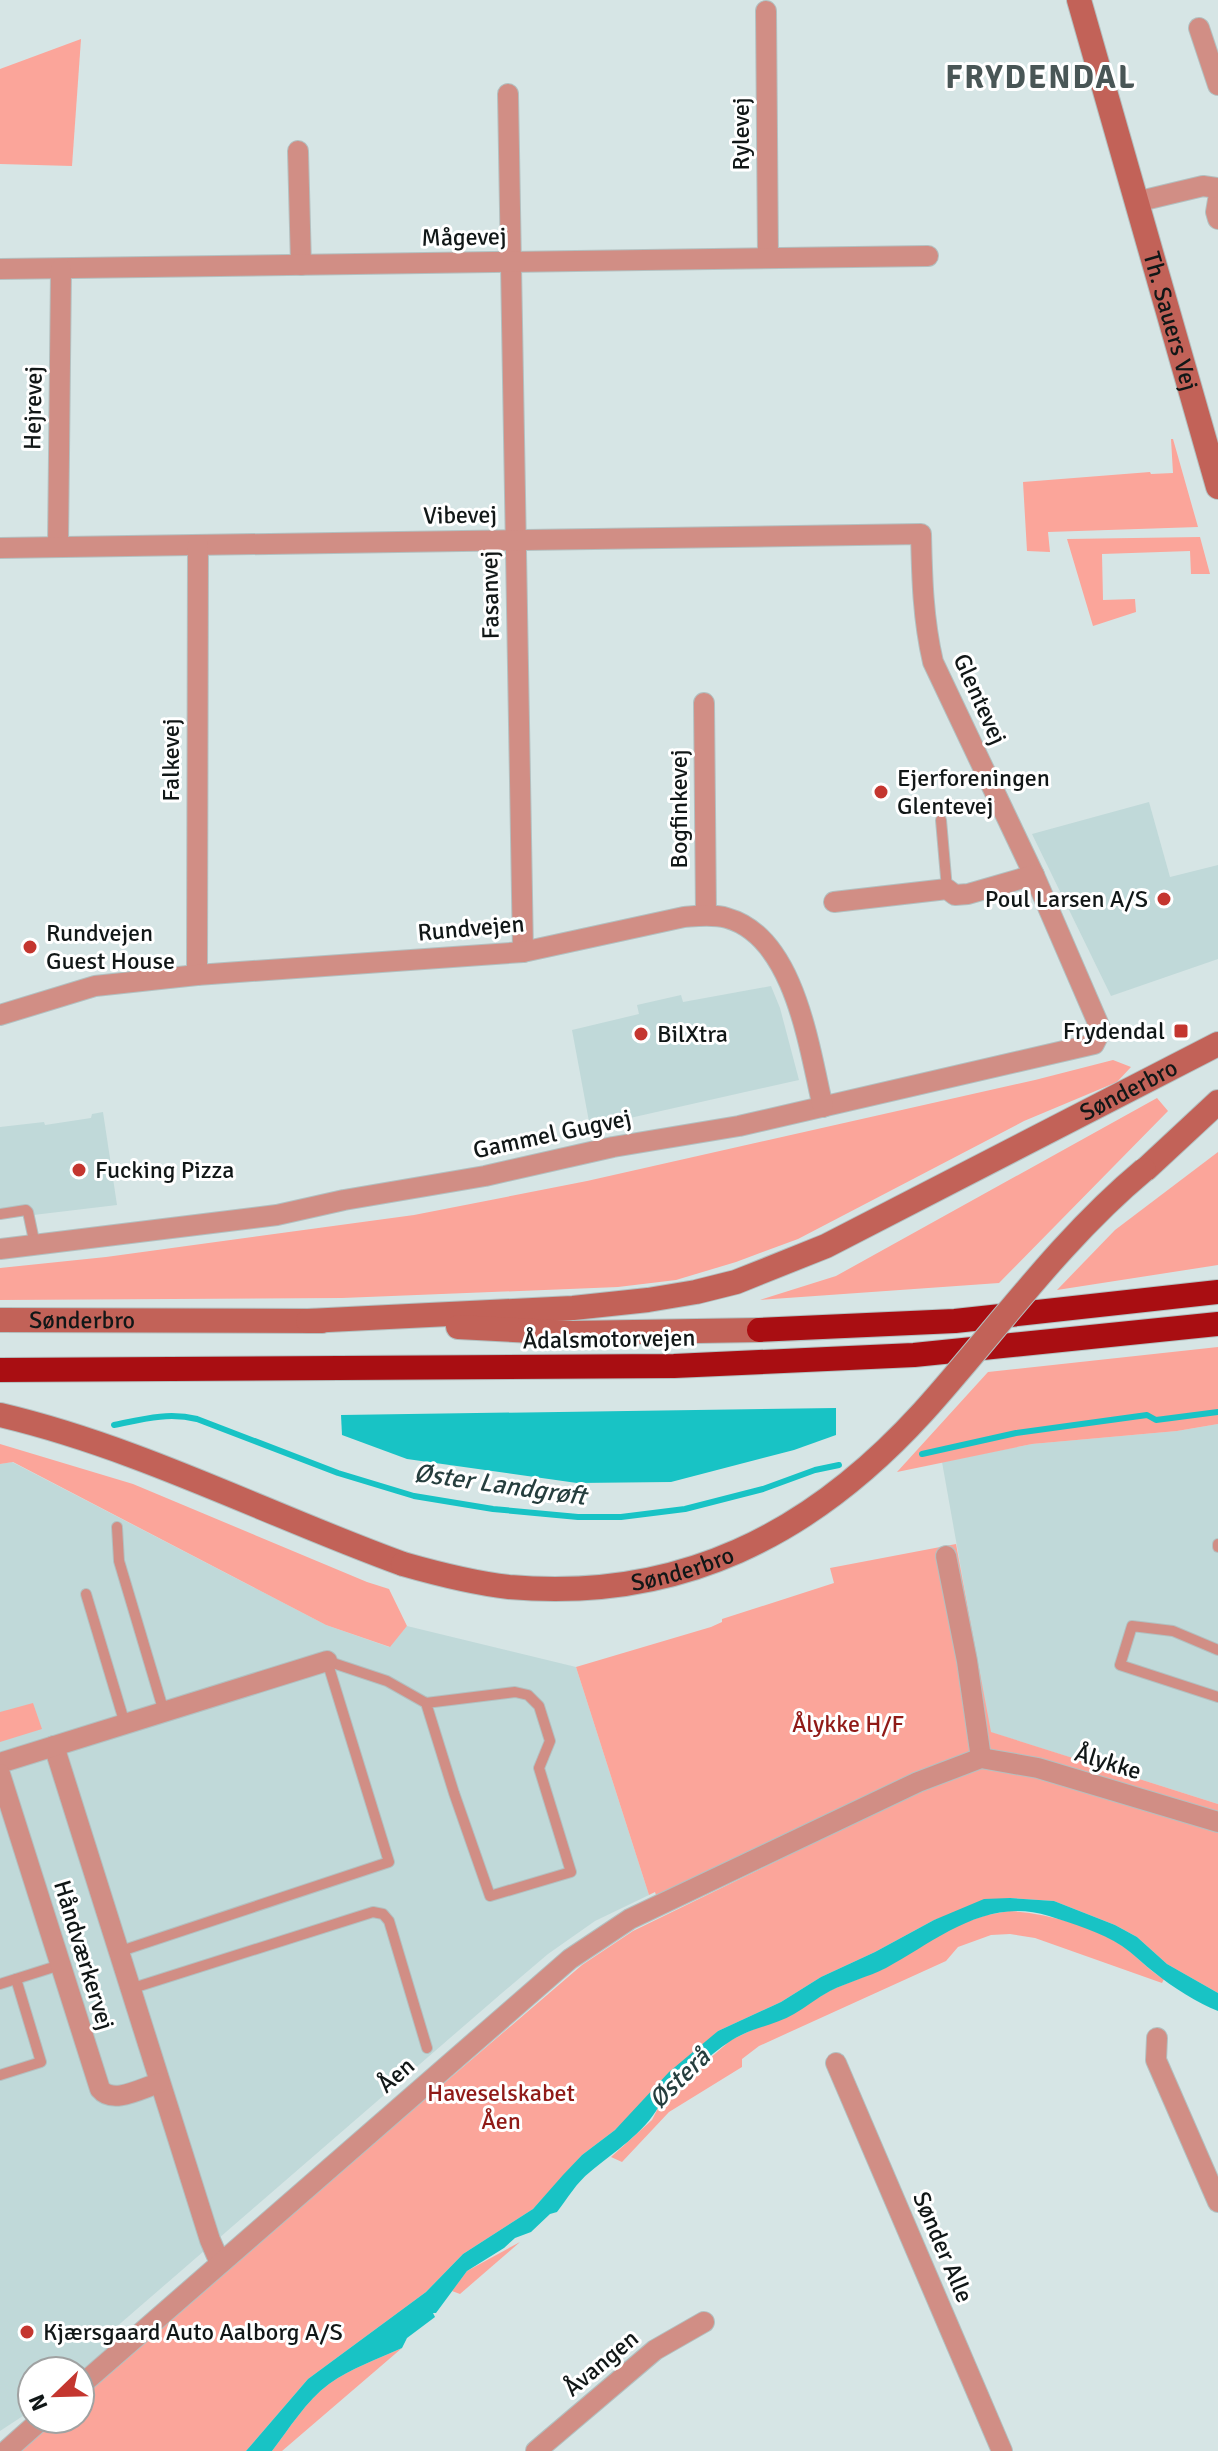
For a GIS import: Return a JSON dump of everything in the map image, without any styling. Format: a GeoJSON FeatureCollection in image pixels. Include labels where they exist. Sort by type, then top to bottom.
{"type":"FeatureCollection","features":[{"type":"Feature","properties":{"kind":"highway"},"geometry":{"type":"LineString","coordinates":[[759,1330],[955,1321],[1218,1292]]}},
{"type":"Feature","properties":{"kind":"highway","name":"Ådalsmotorvejen"},"geometry":{"type":"LineString","coordinates":[[0,1370],[674,1366],[914,1355],[1218,1324]]}},
{"type":"Feature","properties":{"kind":"street","name":"Th. Sauers Vej"},"geometry":{"type":"LineString","coordinates":[[1079,0],[1218,487]]}},
{"type":"Feature","properties":{"kind":"street","name":"Rylevej"},"geometry":{"type":"LineString","coordinates":[[766,11],[768,257]]}},
{"type":"Feature","properties":{"kind":"street"},"geometry":{"type":"LineString","coordinates":[[1199,28],[1218,85]]}},
{"type":"Feature","properties":{"kind":"street","name":"Fasanvej"},"geometry":{"type":"LineString","coordinates":[[508,94],[523,952]]}},
{"type":"Feature","properties":{"kind":"street"},"geometry":{"type":"LineString","coordinates":[[298,151],[301,265]]}},
{"type":"Feature","properties":{"kind":"street"},"geometry":{"type":"LineString","coordinates":[[1136,202],[1203,186],[1218,188]]}},
{"type":"Feature","properties":{"kind":"street"},"geometry":{"type":"LineString","coordinates":[[1218,200],[1218,219]]}},
{"type":"Feature","properties":{"kind":"street","name":"Mågevej"},"geometry":{"type":"LineString","coordinates":[[0,269],[928,256]]}},
{"type":"Feature","properties":{"kind":"street","name":"Hejrevej"},"geometry":{"type":"LineString","coordinates":[[58,547],[61,269]]}},
{"type":"Feature","properties":{"kind":"street","name":"Vibevej"},"geometry":{"type":"LineString","coordinates":[[0,548],[921,534]]}},
{"type":"Feature","properties":{"kind":"street","name":"Glentevej"},"geometry":{"type":"LineString","coordinates":[[921,534],[922,599],[933,662],[1034,875],[1101,1030]]}},
{"type":"Feature","properties":{"kind":"street","name":"Falkevej"},"geometry":{"type":"LineString","coordinates":[[197,975],[198,545]]}},
{"type":"Feature","properties":{"kind":"street","name":"Bogfinkevej"},"geometry":{"type":"LineString","coordinates":[[704,703],[706,915]]}},
{"type":"Feature","properties":{"kind":"street"},"geometry":{"type":"LineString","coordinates":[[834,902],[947,889],[955,895],[968,894],[1034,875]]}},
{"type":"Feature","properties":{"kind":"street","name":"Rundvejen"},"geometry":{"type":"LineString","coordinates":[[0,1015],[95,986],[197,975],[523,952],[706,915],[727,918],[745,926],[776,957],[802,1017],[823,1107]]}},
{"type":"Feature","properties":{"kind":"street","name":"Gammel Gugvej"},"geometry":{"type":"LineString","coordinates":[[0,1249],[277,1215],[485,1176],[613,1147],[739,1126],[1094,1044],[1101,1030]]}},
{"type":"Feature","properties":{"kind":"street","name":"Sønderbro"},"geometry":{"type":"LineString","coordinates":[[308,1321],[573,1308],[648,1300],[736,1282],[826,1246],[1218,1044]]}},
{"type":"Feature","properties":{"kind":"street"},"geometry":{"type":"LineString","coordinates":[[1145,1170],[1218,1102]]}},
{"type":"Feature","properties":{"kind":"street","name":"Sønderbro"},"geometry":{"type":"LineString","coordinates":[[0,1415],[82,1437],[203,1483],[329,1537],[403,1564],[458,1579],[547,1589],[639,1582],[691,1569],[749,1546],[793,1524],[849,1484],[882,1455],[923,1411],[1041,1272],[1145,1170],[1218,1112]]}},
{"type":"Feature","properties":{"kind":"street","name":"Sønderbro"},"geometry":{"type":"LineString","coordinates":[[0,1320],[308,1321],[572,1333],[759,1330]]}},
{"type":"Feature","properties":{"kind":"street"},"geometry":{"type":"LineString","coordinates":[[946,1556],[967,1661],[981,1758]]}},
{"type":"Feature","properties":{"kind":"street"},"geometry":{"type":"LineString","coordinates":[[0,1763],[327,1661]]}},
{"type":"Feature","properties":{"kind":"street","name":"Håndværkervej"},"geometry":{"type":"LineString","coordinates":[[54,1746],[159,2083],[220,2263]]}},
{"type":"Feature","properties":{"kind":"street","name":"Ålykke"},"geometry":{"type":"LineString","coordinates":[[981,1758],[1038,1768],[1218,1822]]}},
{"type":"Feature","properties":{"kind":"street","name":"Åen"},"geometry":{"type":"LineString","coordinates":[[96,2372],[570,1959],[630,1919],[918,1782],[981,1758]]}},
{"type":"Feature","properties":{"kind":"street","name":"Håndværkervej"},"geometry":{"type":"LineString","coordinates":[[0,1774],[100,2089],[105,2096],[114,2097],[159,2083]]}},
{"type":"Feature","properties":{"kind":"street"},"geometry":{"type":"LineString","coordinates":[[1157,2038],[1156,2060],[1218,2202]]}},
{"type":"Feature","properties":{"kind":"street","name":"Sønder Alle"},"geometry":{"type":"LineString","coordinates":[[836,2063],[1002,2451]]}},
{"type":"Feature","properties":{"kind":"street","name":"Åvangen"},"geometry":{"type":"LineString","coordinates":[[536,2451],[655,2350],[704,2322]]}},
{"type":"Feature","properties":{"kind":"street"},"geometry":{"type":"LineString","coordinates":[[6,2451],[24,2435]]}},
{"type":"Feature","properties":{"kind":"lane"},"geometry":{"type":"LineString","coordinates":[[941,820],[947,889]]}},
{"type":"Feature","properties":{"kind":"lane"},"geometry":{"type":"LineString","coordinates":[[0,1214],[26,1210],[35,1245]]}},
{"type":"Feature","properties":{"kind":"lane"},"geometry":{"type":"LineString","coordinates":[[117,1527],[119,1561],[164,1712]]}},
{"type":"Feature","properties":{"kind":"lane"},"geometry":{"type":"LineString","coordinates":[[86,1594],[125,1724]]}},
{"type":"Feature","properties":{"kind":"lane"},"geometry":{"type":"LineString","coordinates":[[1218,1648],[1173,1631],[1132,1626],[1120,1665],[1218,1697]]}},
{"type":"Feature","properties":{"kind":"lane"},"geometry":{"type":"LineString","coordinates":[[327,1661],[387,1681],[426,1703],[515,1692],[528,1695],[539,1706],[550,1741],[539,1768],[571,1872],[490,1896],[426,1703]]}},
{"type":"Feature","properties":{"kind":"lane"},"geometry":{"type":"LineString","coordinates":[[118,1952],[389,1862],[327,1661]]}},
{"type":"Feature","properties":{"kind":"lane"},"geometry":{"type":"LineString","coordinates":[[130,1989],[373,1912],[383,1914],[389,1921],[427,2048]]}},
{"type":"Feature","properties":{"kind":"lane"},"geometry":{"type":"LineString","coordinates":[[0,1984],[60,1965]]}},
{"type":"Feature","properties":{"kind":"lane"},"geometry":{"type":"LineString","coordinates":[[0,2075],[41,2062],[16,1979]]}},
{"type":"Feature","properties":{"kind":"shaded area"},"geometry":{"type":"Polygon","coordinates":[[[1149,802],[1170,877],[1218,865],[1218,959],[1111,996],[1032,834],[1149,802]]]}},
{"type":"Feature","properties":{"kind":"shaded area"},"geometry":{"type":"Polygon","coordinates":[[[771,986],[799,1080],[590,1127],[572,1030],[639,1014],[637,1005],[681,995],[683,1002],[771,986]]]}},
{"type":"Feature","properties":{"kind":"shaded area"},"geometry":{"type":"Polygon","coordinates":[[[103,1112],[117,1205],[0,1219],[0,1127],[44,1122],[45,1125],[91,1118],[92,1114],[103,1112]]]}},
{"type":"Feature","properties":{"kind":"shaded area"},"geometry":{"type":"Polygon","coordinates":[[[1218,1424],[1218,1804],[990,1732],[942,1462],[1032,1444],[1177,1431],[1218,1424]]]}},
{"type":"Feature","properties":{"kind":"shaded area"},"geometry":{"type":"Polygon","coordinates":[[[12,1462],[326,1625],[389,1647],[407,1626],[576,1667],[649,1895],[595,1921],[548,1954],[107,2335],[112,2343],[96,2358],[96,2355],[16,2355],[16,2420],[0,2431],[0,1464],[12,1462]]]}},
{"type":"Feature","properties":{"kind":"green space"},"geometry":{"type":"Polygon","coordinates":[[[81,39],[72,166],[0,164],[0,69],[81,39]]]}},
{"type":"Feature","properties":{"kind":"green space"},"geometry":{"type":"Polygon","coordinates":[[[1171,439],[1198,527],[1048,532],[1050,552],[1027,551],[1023,482],[1173,473],[1171,439]]]}},
{"type":"Feature","properties":{"kind":"green space"},"geometry":{"type":"Polygon","coordinates":[[[1200,537],[1210,574],[1191,574],[1190,551],[1102,554],[1103,600],[1135,599],[1136,612],[1093,626],[1067,539],[1200,537]]]}},
{"type":"Feature","properties":{"kind":"green space"},"geometry":{"type":"Polygon","coordinates":[[[1113,1060],[1131,1067],[1117,1082],[1024,1121],[798,1239],[676,1280],[618,1287],[342,1298],[0,1300],[0,1268],[106,1257],[414,1215],[587,1181],[1113,1060]]]}},
{"type":"Feature","properties":{"kind":"green space"},"geometry":{"type":"Polygon","coordinates":[[[1157,1098],[1168,1111],[999,1283],[760,1300],[836,1276],[1157,1098]]]}},
{"type":"Feature","properties":{"kind":"green space"},"geometry":{"type":"Polygon","coordinates":[[[1218,1152],[1218,1265],[1057,1290],[1115,1230],[1218,1152]]]}},
{"type":"Feature","properties":{"kind":"green space"},"geometry":{"type":"Polygon","coordinates":[[[1218,1347],[1218,1424],[1177,1431],[1032,1444],[897,1472],[988,1372],[1218,1347]]]}},
{"type":"Feature","properties":{"kind":"green space"},"geometry":{"type":"Polygon","coordinates":[[[0,1444],[133,1484],[389,1589],[407,1626],[390,1647],[326,1625],[13,1462],[0,1464],[0,1444]]]}},
{"type":"Feature","properties":{"kind":"green space"},"geometry":{"type":"Polygon","coordinates":[[[956,1544],[991,1732],[1218,1804],[1218,1993],[1167,1964],[1137,1937],[1054,1901],[1010,1898],[934,1920],[821,1977],[781,2002],[718,2031],[615,2130],[582,2155],[533,2209],[463,2254],[426,2292],[308,2379],[246,2451],[16,2451],[34,2435],[96,2435],[96,2381],[582,1965],[633,1931],[781,1859],[773,1843],[657,1898],[655,1892],[649,1895],[576,1667],[711,1627],[722,1622],[722,1619],[834,1583],[830,1568],[956,1544]]]}},
{"type":"Feature","properties":{"kind":"green space"},"geometry":{"type":"Polygon","coordinates":[[[33,1703],[42,1729],[0,1742],[0,1712],[33,1703]]]}},
{"type":"Feature","properties":{"kind":"green space"},"geometry":{"type":"Polygon","coordinates":[[[1009,1911],[1053,1918],[1099,1933],[1124,1947],[1164,1979],[1162,1983],[1035,1938],[991,1935],[958,1947],[946,1961],[759,2046],[742,2059],[742,2067],[669,2112],[622,2162],[611,2157],[652,2120],[659,2106],[731,2040],[831,1990],[883,1969],[963,1923],[1009,1911]]]}},
{"type":"Feature","properties":{"kind":"green space"},"geometry":{"type":"Polygon","coordinates":[[[520,2242],[460,2294],[452,2291],[467,2271],[520,2242]]]}},
{"type":"Feature","properties":{"kind":"green space"},"geometry":{"type":"Polygon","coordinates":[[[402,2348],[282,2451],[272,2451],[305,2407],[329,2384],[355,2368],[402,2348]]]}},
{"type":"Feature","properties":{"kind":"water"},"geometry":{"type":"Polygon","coordinates":[[[836,1408],[836,1435],[794,1450],[671,1482],[577,1483],[407,1459],[342,1435],[341,1415],[836,1408]]]}},
{"type":"Feature","properties":{"kind":"water","name":"Østerå"},"geometry":{"type":"Polygon","coordinates":[[[984,1899],[1054,1901],[1115,1925],[1137,1937],[1167,1964],[1218,1993],[1218,2011],[1177,1989],[1114,1941],[1077,1925],[1026,1911],[984,1916],[963,1924],[886,1968],[830,1991],[794,2014],[739,2036],[722,2047],[659,2106],[637,2133],[585,2176],[557,2212],[550,2214],[531,2232],[515,2238],[467,2271],[433,2313],[435,2317],[407,2338],[402,2348],[355,2368],[329,2384],[305,2407],[272,2451],[246,2451],[308,2379],[426,2292],[463,2254],[533,2209],[582,2155],[615,2130],[669,2072],[718,2031],[781,2002],[821,1977],[934,1920],[984,1899]]]}},
{"type":"Feature","properties":{"kind":"waterway","name":"Øster Landgrøft"},"geometry":{"type":"LineString","coordinates":[[922,1454],[1016,1433],[1147,1415],[1156,1420],[1218,1412]]}},
{"type":"Feature","properties":{"kind":"waterway","name":"Øster Landgrøft"},"geometry":{"type":"LineString","coordinates":[[114,1425],[166,1416],[197,1419],[338,1473],[414,1496],[493,1509],[578,1517],[621,1517],[685,1509],[839,1465]]}},
{"type":"Feature","properties":{"kind":"place","name":"Ejerforeningen Glentevej"},"geometry":{"type":"Point","coordinates":[881,792]}},
{"type":"Feature","properties":{"kind":"place","name":"Poul Larsen A/S"},"geometry":{"type":"Point","coordinates":[1164,899]}},
{"type":"Feature","properties":{"kind":"place","name":"Rundvejen Guest House"},"geometry":{"type":"Point","coordinates":[30,947]}},
{"type":"Feature","properties":{"kind":"place","name":"Frydendal"},"geometry":{"type":"Point","coordinates":[1181,1031]}},
{"type":"Feature","properties":{"kind":"place","name":"BilXtra"},"geometry":{"type":"Point","coordinates":[641,1034]}},
{"type":"Feature","properties":{"kind":"place","name":"Fucking Pizza"},"geometry":{"type":"Point","coordinates":[79,1170]}},
{"type":"Feature","properties":{"kind":"place","name":"Kjærsgaard Auto Aalborg A/S"},"geometry":{"type":"Point","coordinates":[27,2332]}},
{"type":"Feature","properties":{"kind":"district","name":"FRYDENDAL"},"geometry":{"type":"Point","coordinates":[1041,77]}},
{"type":"Feature","properties":{"kind":"park label","name":"Ålykke H/F"},"geometry":{"type":"Point","coordinates":[848,1724]}},
{"type":"Feature","properties":{"kind":"park label","name":"Haveselskabet Åen"},"geometry":{"type":"Point","coordinates":[501,2107]}}]}
